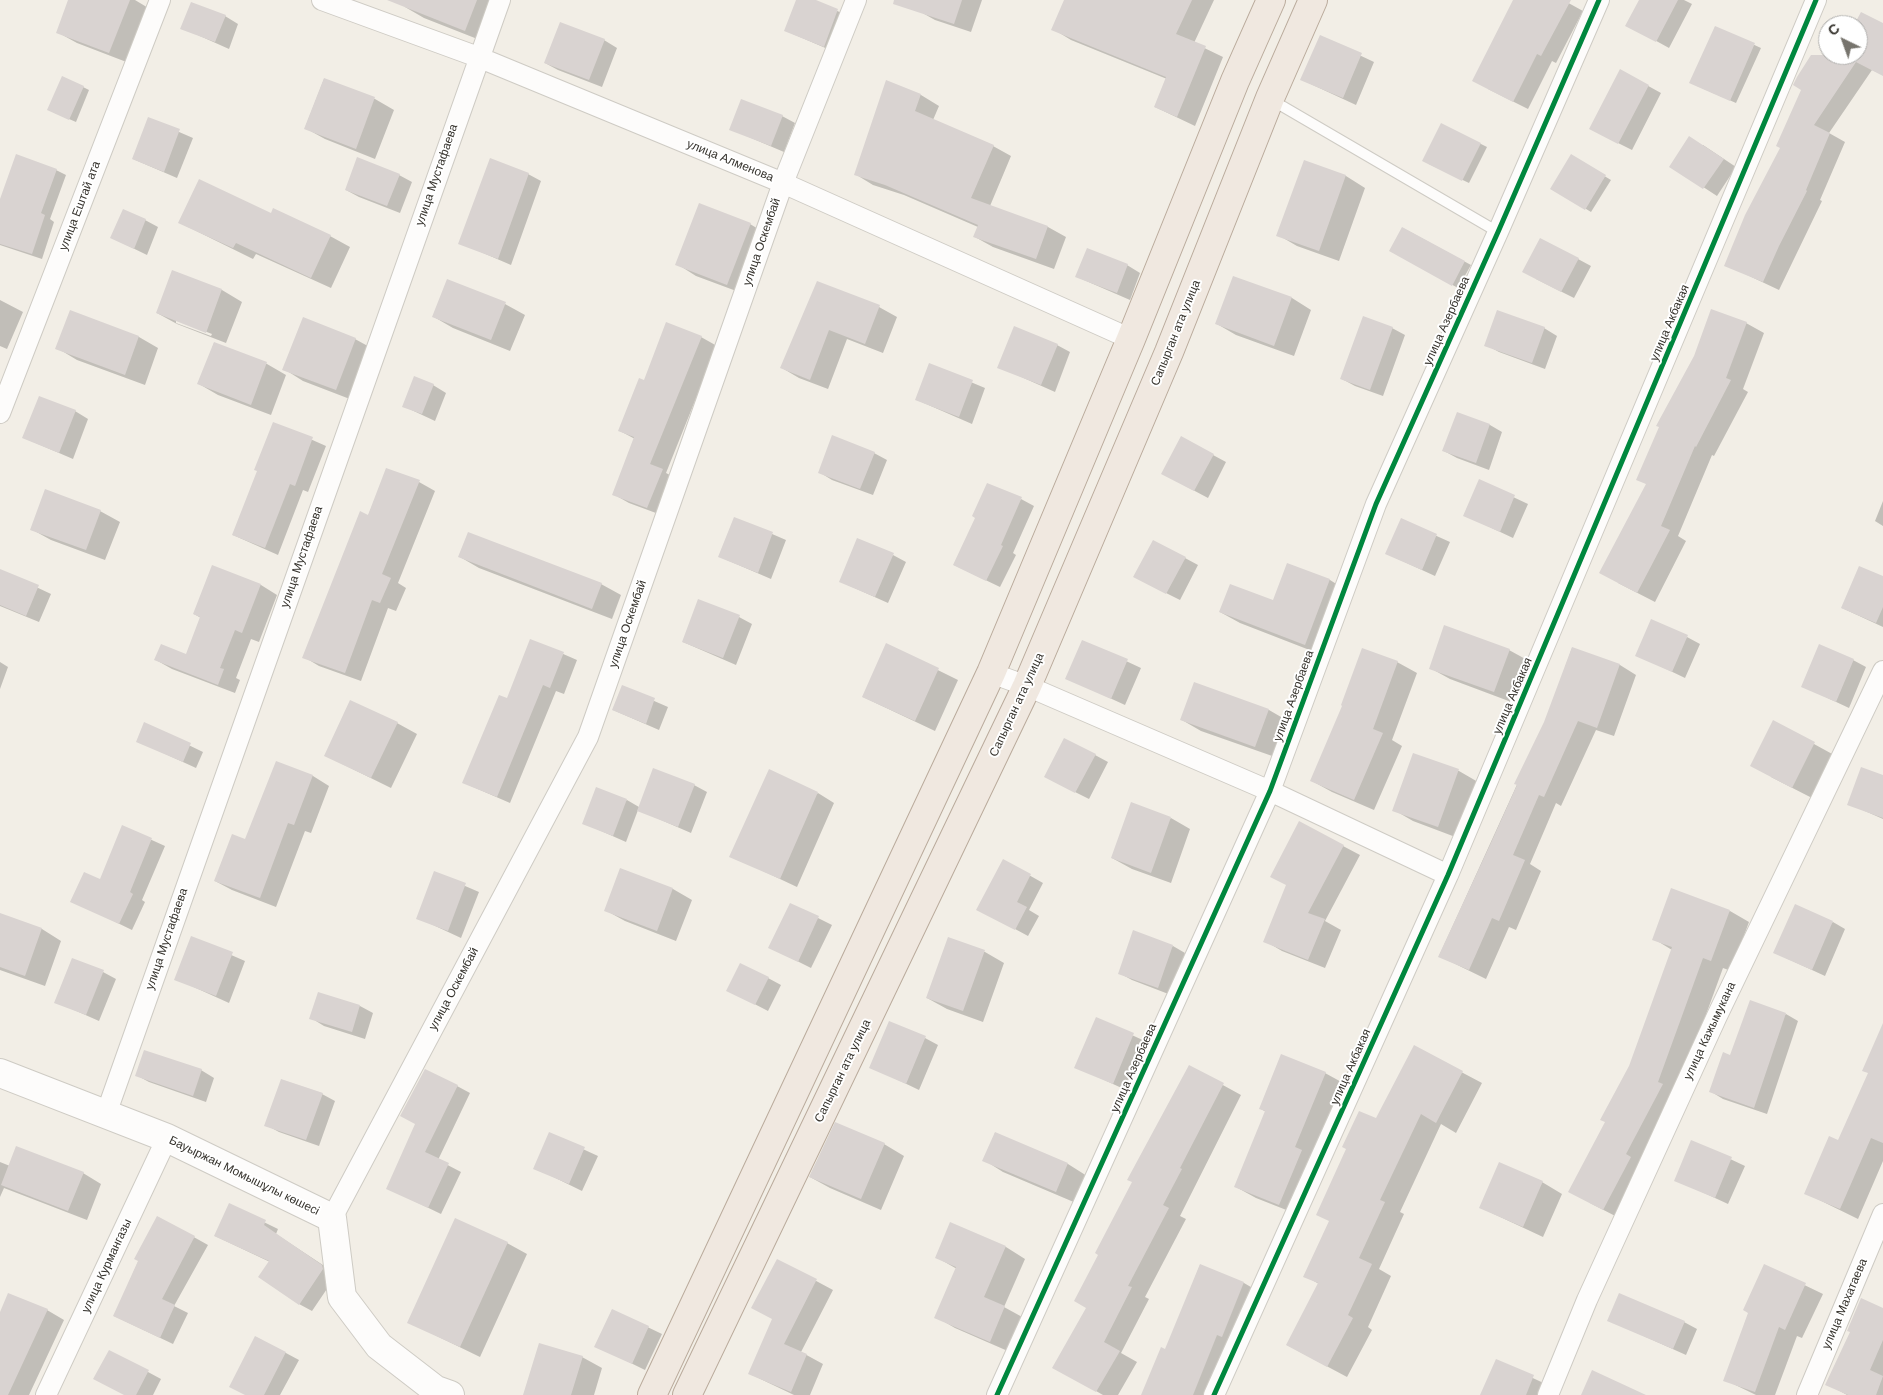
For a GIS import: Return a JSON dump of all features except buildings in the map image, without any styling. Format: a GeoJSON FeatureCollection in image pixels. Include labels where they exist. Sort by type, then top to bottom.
{"type":"FeatureCollection","features":[{"type":"Feature","properties":{"kind":"main road"},"geometry":{"type":"LineString","coordinates":[[652,1395],[991,674],[1131,339],[1235,81],[1271,0]]}},
{"type":"Feature","properties":{"kind":"main road","name":"Сапырган ата улица"},"geometry":{"type":"LineString","coordinates":[[687,1395],[1027,686],[1169,352],[1270,98],[1313,0]]}},
{"type":"Feature","properties":{"kind":"street","name":"улица Ештай ата"},"geometry":{"type":"LineString","coordinates":[[0,413],[160,0]]}},
{"type":"Feature","properties":{"kind":"street","name":"улица Алменова"},"geometry":{"type":"LineString","coordinates":[[322,0],[478,57],[783,183],[1131,339]]}},
{"type":"Feature","properties":{"kind":"street","name":"улица Мустафаева"},"geometry":{"type":"LineString","coordinates":[[106,1114],[478,57],[500,0]]}},
{"type":"Feature","properties":{"kind":"street","name":"улица Оскембай"},"geometry":{"type":"LineString","coordinates":[[332,1218],[588,737],[783,183],[856,0]]}},
{"type":"Feature","properties":{"kind":"street","name":"улица Азербаева"},"geometry":{"type":"LineString","coordinates":[[998,1395],[1270,791],[1376,504],[1498,232],[1598,0]]}},
{"type":"Feature","properties":{"kind":"street","name":"улица Акбакая"},"geometry":{"type":"LineString","coordinates":[[1214,1395],[1448,875],[1816,0]]}},
{"type":"Feature","properties":{"kind":"street","name":"улица Кажымукана"},"geometry":{"type":"LineString","coordinates":[[1548,1395],[1587,1300],[1716,1016],[1883,671]]}},
{"type":"Feature","properties":{"kind":"street"},"geometry":{"type":"LineString","coordinates":[[991,674],[1027,686],[1270,791],[1448,875]]}},
{"type":"Feature","properties":{"kind":"street","name":"Бауыржан Момышұлы көшесі"},"geometry":{"type":"LineString","coordinates":[[0,1073],[167,1138],[332,1218],[342,1297],[379,1346],[440,1393]]}},
{"type":"Feature","properties":{"kind":"street","name":"улица Курмангазы"},"geometry":{"type":"LineString","coordinates":[[46,1395],[167,1138]]}},
{"type":"Feature","properties":{"kind":"street","name":"улица Махатаева"},"geometry":{"type":"LineString","coordinates":[[1807,1395],[1883,1214]]}},
{"type":"Feature","properties":{"kind":"lane"},"geometry":{"type":"LineString","coordinates":[[1270,98],[1498,232]]}},
{"type":"Feature","properties":{"kind":"cycle path"},"geometry":{"type":"LineString","coordinates":[[997,1395],[1270,791],[1376,504],[1498,232],[1599,0]]}},
{"type":"Feature","properties":{"kind":"cycle path"},"geometry":{"type":"LineString","coordinates":[[1214,1395],[1448,875],[1816,0]]}}]}
